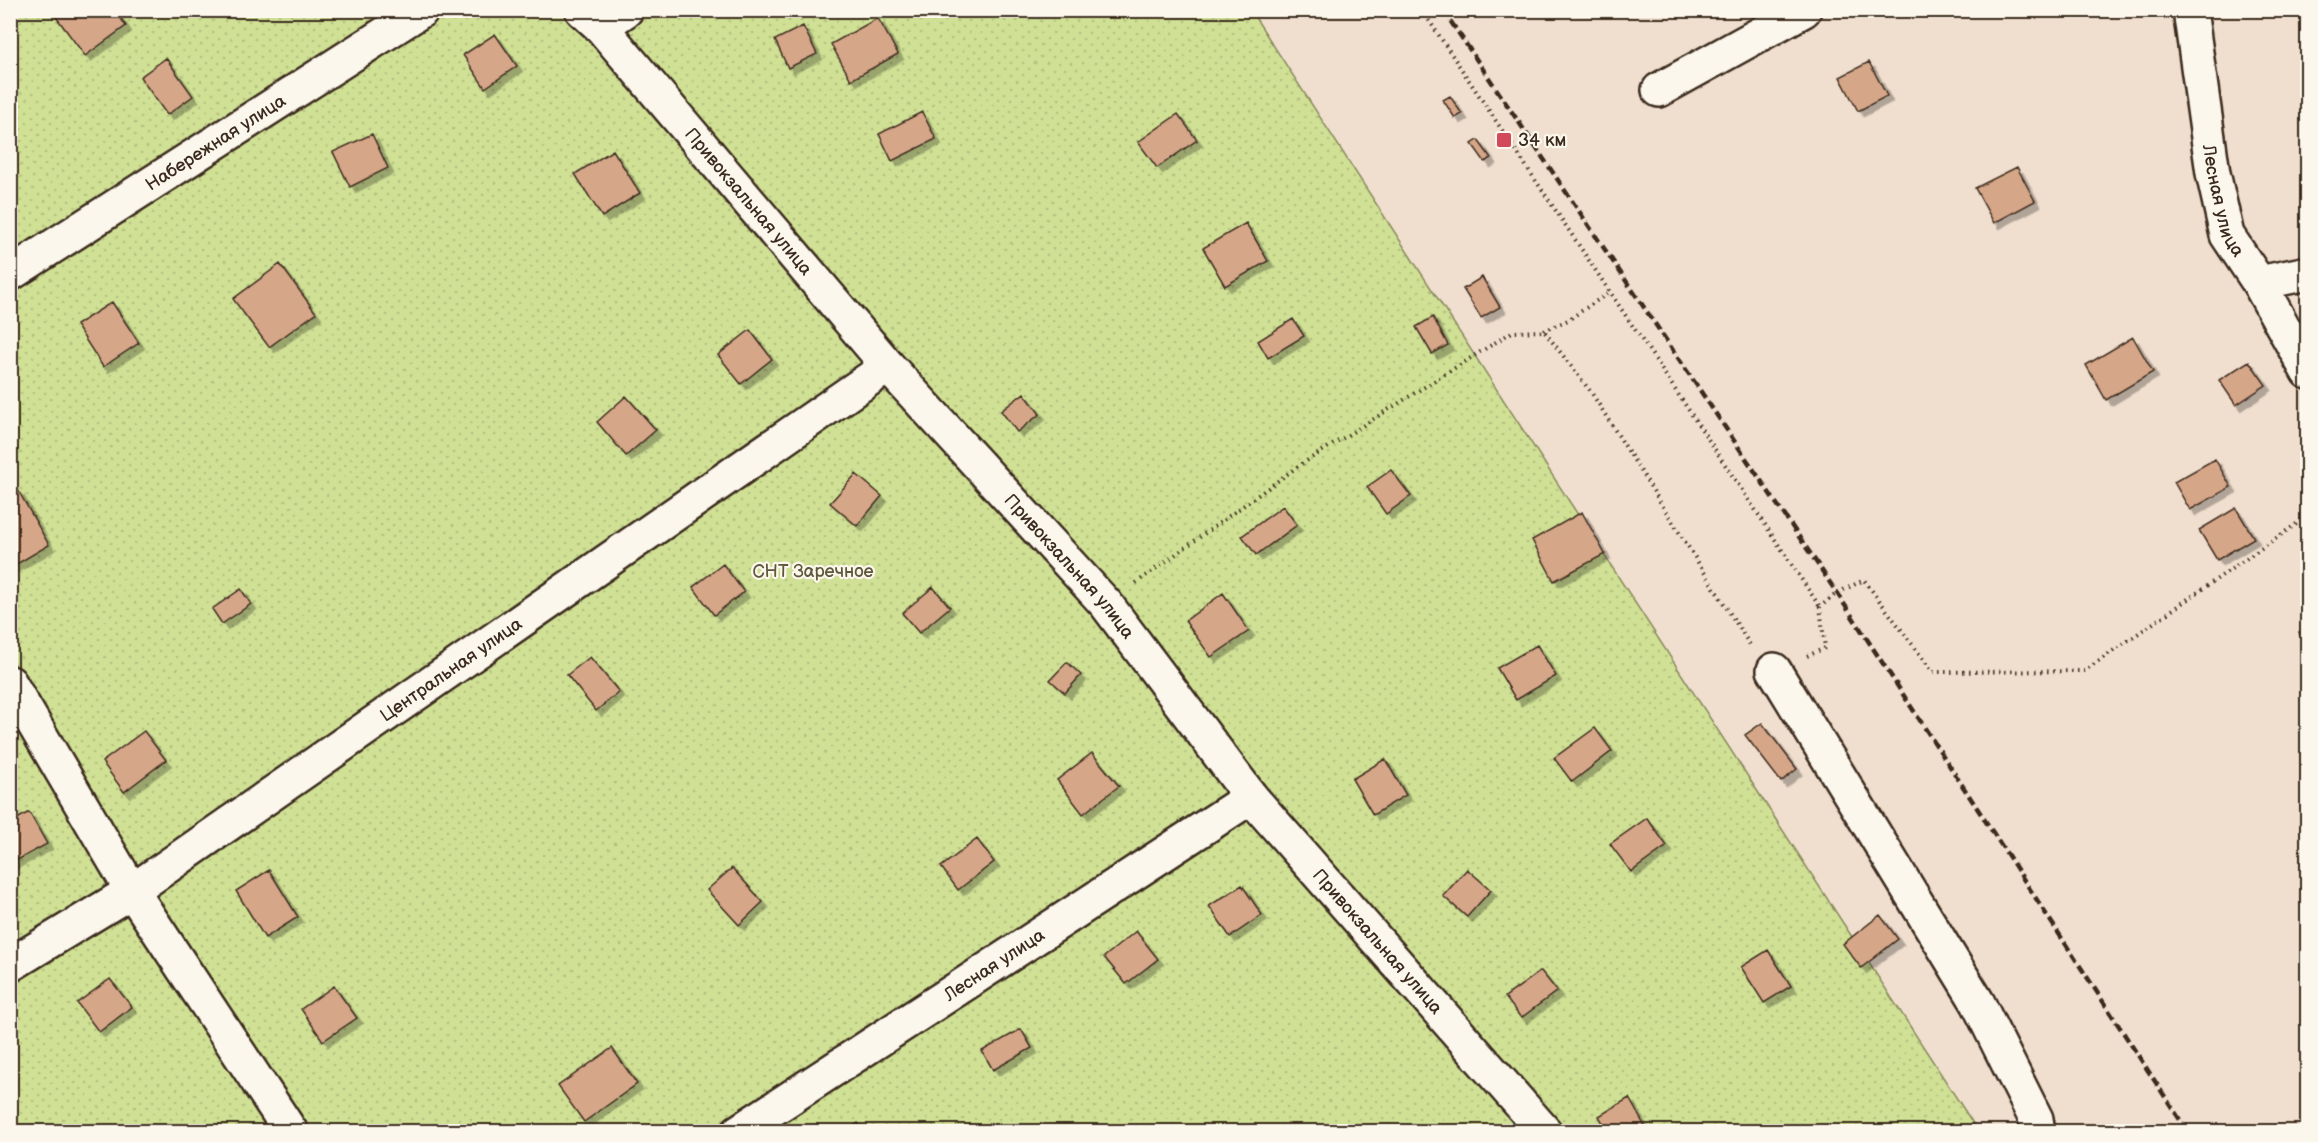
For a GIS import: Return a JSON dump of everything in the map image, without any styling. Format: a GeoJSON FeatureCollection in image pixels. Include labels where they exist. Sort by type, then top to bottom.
{"type":"FeatureCollection","features":[{"type":"Feature","properties":{"kind":"street","name":"Набережная улица"},"geometry":{"type":"LineString","coordinates":[[10,274],[422,10]]}},
{"type":"Feature","properties":{"kind":"street"},"geometry":{"type":"LineString","coordinates":[[1659,90],[1804,10]]}},
{"type":"Feature","properties":{"kind":"street","name":"Лесная улица"},"geometry":{"type":"LineString","coordinates":[[2190,10],[2213,173],[2227,235],[2259,283],[2307,372]]}},
{"type":"Feature","properties":{"kind":"street","name":"Привокзальная улица"},"geometry":{"type":"LineString","coordinates":[[603,16],[888,366],[1106,604],[1251,797],[1545,1131]]}},
{"type":"Feature","properties":{"kind":"street"},"geometry":{"type":"LineString","coordinates":[[2259,283],[2307,273]]}},
{"type":"Feature","properties":{"kind":"street","name":"Центральная улица"},"geometry":{"type":"LineString","coordinates":[[10,965],[132,891],[888,366]]}},
{"type":"Feature","properties":{"kind":"street"},"geometry":{"type":"LineString","coordinates":[[1774,670],[1978,1003],[2036,1119],[2038,1131]]}},
{"type":"Feature","properties":{"kind":"street"},"geometry":{"type":"LineString","coordinates":[[10,683],[132,891],[291,1131]]}},
{"type":"Feature","properties":{"kind":"street","name":"Лесная улица"},"geometry":{"type":"LineString","coordinates":[[738,1131],[1251,797]]}},
{"type":"Feature","properties":{"kind":"path"},"geometry":{"type":"LineString","coordinates":[[1422,10],[1820,607],[1825,648],[1774,670],[1747,642],[1591,392],[1544,331]]}},
{"type":"Feature","properties":{"kind":"path"},"geometry":{"type":"LineString","coordinates":[[1106,604],[1298,467],[1512,332],[1544,331],[1568,320],[1610,292]]}},
{"type":"Feature","properties":{"kind":"path"},"geometry":{"type":"LineString","coordinates":[[1820,607],[1837,593],[1864,580],[1933,672],[2084,671],[2307,516]]}},
{"type":"Feature","properties":{"kind":"green space","name":"СНТ Заречное"},"geometry":{"type":"Polygon","coordinates":[[[10,11],[1251,11],[1978,1131],[11,1131],[10,11]]]}},
{"type":"Feature","properties":{"kind":"building"},"geometry":{"type":"Polygon","coordinates":[[[51,10],[115,10],[126,26],[85,56],[51,10]]]}},
{"type":"Feature","properties":{"kind":"building"},"geometry":{"type":"Polygon","coordinates":[[[878,18],[898,54],[851,80],[831,44],[878,18]]]}},
{"type":"Feature","properties":{"kind":"building"},"geometry":{"type":"Polygon","coordinates":[[[803,26],[817,54],[788,68],[775,40],[803,26]]]}},
{"type":"Feature","properties":{"kind":"building"},"geometry":{"type":"Polygon","coordinates":[[[495,34],[517,66],[485,88],[463,55],[495,34]]]}},
{"type":"Feature","properties":{"kind":"building"},"geometry":{"type":"Polygon","coordinates":[[[166,58],[193,96],[167,115],[140,77],[166,58]]]}},
{"type":"Feature","properties":{"kind":"building"},"geometry":{"type":"Polygon","coordinates":[[[1869,62],[1887,96],[1858,111],[1840,77],[1869,62]]]}},
{"type":"Feature","properties":{"kind":"building"},"geometry":{"type":"Polygon","coordinates":[[[1450,96],[1462,114],[1455,118],[1443,100],[1450,96]]]}},
{"type":"Feature","properties":{"kind":"building"},"geometry":{"type":"Polygon","coordinates":[[[922,112],[936,139],[892,161],[879,134],[922,112]]]}},
{"type":"Feature","properties":{"kind":"building"},"geometry":{"type":"Polygon","coordinates":[[[1178,114],[1197,140],[1157,168],[1138,142],[1178,114]]]}},
{"type":"Feature","properties":{"kind":"building"},"geometry":{"type":"Polygon","coordinates":[[[372,134],[388,168],[350,187],[333,152],[372,134]]]}},
{"type":"Feature","properties":{"kind":"building"},"geometry":{"type":"Polygon","coordinates":[[[1478,140],[1491,158],[1485,162],[1472,144],[1478,140]]]}},
{"type":"Feature","properties":{"kind":"building"},"geometry":{"type":"Polygon","coordinates":[[[613,150],[640,193],[602,217],[575,174],[613,150]]]}},
{"type":"Feature","properties":{"kind":"building"},"geometry":{"type":"Polygon","coordinates":[[[2017,167],[2035,201],[1994,223],[1975,188],[2017,167]]]}},
{"type":"Feature","properties":{"kind":"building"},"geometry":{"type":"Polygon","coordinates":[[[1246,223],[1268,261],[1225,286],[1203,248],[1246,223]]]}},
{"type":"Feature","properties":{"kind":"building"},"geometry":{"type":"Polygon","coordinates":[[[280,264],[316,313],[269,347],[233,299],[280,264]]]}},
{"type":"Feature","properties":{"kind":"building"},"geometry":{"type":"Polygon","coordinates":[[[1482,277],[1500,307],[1481,318],[1463,289],[1482,277]]]}},
{"type":"Feature","properties":{"kind":"building"},"geometry":{"type":"Polygon","coordinates":[[[112,302],[139,343],[103,367],[76,325],[112,302]]]}},
{"type":"Feature","properties":{"kind":"building"},"geometry":{"type":"Polygon","coordinates":[[[1433,317],[1448,345],[1432,354],[1416,327],[1433,317]]]}},
{"type":"Feature","properties":{"kind":"building"},"geometry":{"type":"Polygon","coordinates":[[[1293,319],[1304,336],[1268,358],[1258,341],[1293,319]]]}},
{"type":"Feature","properties":{"kind":"building"},"geometry":{"type":"Polygon","coordinates":[[[750,330],[772,359],[741,384],[718,355],[750,330]]]}},
{"type":"Feature","properties":{"kind":"building"},"geometry":{"type":"Polygon","coordinates":[[[2133,337],[2153,372],[2106,400],[2086,365],[2133,337]]]}},
{"type":"Feature","properties":{"kind":"building"},"geometry":{"type":"Polygon","coordinates":[[[2249,361],[2266,385],[2236,405],[2219,380],[2249,361]]]}},
{"type":"Feature","properties":{"kind":"building"},"geometry":{"type":"Polygon","coordinates":[[[1024,393],[1040,414],[1017,432],[1001,411],[1024,393]]]}},
{"type":"Feature","properties":{"kind":"building"},"geometry":{"type":"Polygon","coordinates":[[[626,396],[656,430],[626,456],[597,422],[626,396]]]}},
{"type":"Feature","properties":{"kind":"building"},"geometry":{"type":"Polygon","coordinates":[[[2215,459],[2231,487],[2190,510],[2174,482],[2215,459]]]}},
{"type":"Feature","properties":{"kind":"building"},"geometry":{"type":"Polygon","coordinates":[[[1391,470],[1411,496],[1386,514],[1367,487],[1391,470]]]}},
{"type":"Feature","properties":{"kind":"building"},"geometry":{"type":"Polygon","coordinates":[[[856,474],[882,496],[857,526],[830,503],[856,474]]]}},
{"type":"Feature","properties":{"kind":"building"},"geometry":{"type":"Polygon","coordinates":[[[18,490],[49,545],[10,568],[10,495],[18,490]]]}},
{"type":"Feature","properties":{"kind":"building"},"geometry":{"type":"Polygon","coordinates":[[[1283,506],[1297,525],[1256,555],[1242,536],[1283,506]]]}},
{"type":"Feature","properties":{"kind":"building"},"geometry":{"type":"Polygon","coordinates":[[[2236,508],[2254,538],[2217,560],[2199,530],[2236,508]]]}},
{"type":"Feature","properties":{"kind":"building"},"geometry":{"type":"Polygon","coordinates":[[[1582,512],[1605,554],[1554,581],[1532,540],[1582,512]]]}},
{"type":"Feature","properties":{"kind":"building"},"geometry":{"type":"Polygon","coordinates":[[[723,564],[744,592],[714,615],[693,587],[723,564]]]}},
{"type":"Feature","properties":{"kind":"building"},"geometry":{"type":"Polygon","coordinates":[[[933,587],[950,607],[919,633],[902,613],[933,587]]]}},
{"type":"Feature","properties":{"kind":"building"},"geometry":{"type":"Polygon","coordinates":[[[241,589],[251,604],[222,624],[212,609],[241,589]]]}},
{"type":"Feature","properties":{"kind":"building"},"geometry":{"type":"Polygon","coordinates":[[[1223,593],[1249,631],[1211,657],[1185,621],[1223,593]]]}},
{"type":"Feature","properties":{"kind":"building"},"geometry":{"type":"Polygon","coordinates":[[[2308,629],[2308,655],[2299,632],[2308,629]]]}},
{"type":"Feature","properties":{"kind":"building"},"geometry":{"type":"Polygon","coordinates":[[[1537,645],[1556,676],[1516,700],[1497,668],[1537,645]]]}},
{"type":"Feature","properties":{"kind":"building"},"geometry":{"type":"Polygon","coordinates":[[[590,657],[619,692],[596,711],[567,675],[590,657]]]}},
{"type":"Feature","properties":{"kind":"building"},"geometry":{"type":"Polygon","coordinates":[[[1067,662],[1081,675],[1065,693],[1050,680],[1067,662]]]}},
{"type":"Feature","properties":{"kind":"building"},"geometry":{"type":"Polygon","coordinates":[[[1762,723],[1797,769],[1781,782],[1745,735],[1762,723]]]}},
{"type":"Feature","properties":{"kind":"building"},"geometry":{"type":"Polygon","coordinates":[[[1595,728],[1612,751],[1572,782],[1554,758],[1595,728]]]}},
{"type":"Feature","properties":{"kind":"building"},"geometry":{"type":"Polygon","coordinates":[[[144,731],[166,760],[124,792],[102,762],[144,731]]]}},
{"type":"Feature","properties":{"kind":"building"},"geometry":{"type":"Polygon","coordinates":[[[1092,753],[1119,786],[1083,814],[1057,780],[1092,753]]]}},
{"type":"Feature","properties":{"kind":"building"},"geometry":{"type":"Polygon","coordinates":[[[1385,759],[1406,795],[1373,815],[1352,779],[1385,759]]]}},
{"type":"Feature","properties":{"kind":"building"},"geometry":{"type":"Polygon","coordinates":[[[29,812],[47,844],[10,864],[10,823],[29,812]]]}},
{"type":"Feature","properties":{"kind":"building"},"geometry":{"type":"Polygon","coordinates":[[[1647,818],[1667,846],[1631,872],[1610,844],[1647,818]]]}},
{"type":"Feature","properties":{"kind":"building"},"geometry":{"type":"Polygon","coordinates":[[[977,839],[994,862],[958,890],[941,867],[977,839]]]}},
{"type":"Feature","properties":{"kind":"building"},"geometry":{"type":"Polygon","coordinates":[[[732,868],[763,902],[739,925],[707,890],[732,868]]]}},
{"type":"Feature","properties":{"kind":"building"},"geometry":{"type":"Polygon","coordinates":[[[1467,869],[1491,890],[1467,917],[1443,896],[1467,869]]]}},
{"type":"Feature","properties":{"kind":"building"},"geometry":{"type":"Polygon","coordinates":[[[269,870],[298,917],[265,938],[236,891],[269,870]]]}},
{"type":"Feature","properties":{"kind":"building"},"geometry":{"type":"Polygon","coordinates":[[[1242,885],[1262,915],[1230,937],[1209,906],[1242,885]]]}},
{"type":"Feature","properties":{"kind":"building"},"geometry":{"type":"Polygon","coordinates":[[[1880,915],[1898,939],[1861,968],[1843,944],[1880,915]]]}},
{"type":"Feature","properties":{"kind":"building"},"geometry":{"type":"Polygon","coordinates":[[[1136,931],[1158,959],[1126,984],[1104,957],[1136,931]]]}},
{"type":"Feature","properties":{"kind":"building"},"geometry":{"type":"Polygon","coordinates":[[[1768,950],[1791,986],[1764,1003],[1741,967],[1768,950]]]}},
{"type":"Feature","properties":{"kind":"building"},"geometry":{"type":"Polygon","coordinates":[[[1541,971],[1557,991],[1521,1018],[1505,997],[1541,971]]]}},
{"type":"Feature","properties":{"kind":"building"},"geometry":{"type":"Polygon","coordinates":[[[110,979],[132,1007],[99,1032],[77,1003],[110,979]]]}},
{"type":"Feature","properties":{"kind":"building"},"geometry":{"type":"Polygon","coordinates":[[[334,986],[357,1018],[323,1041],[301,1009],[334,986]]]}},
{"type":"Feature","properties":{"kind":"building"},"geometry":{"type":"Polygon","coordinates":[[[1021,1029],[1032,1048],[993,1070],[982,1051],[1021,1029]]]}},
{"type":"Feature","properties":{"kind":"building"},"geometry":{"type":"Polygon","coordinates":[[[612,1048],[637,1084],[584,1122],[558,1086],[612,1048]]]}},
{"type":"Feature","properties":{"kind":"building"},"geometry":{"type":"Polygon","coordinates":[[[1629,1098],[1648,1132],[1608,1132],[1599,1116],[1629,1098]]]}},
{"type":"Feature","properties":{"kind":"building"},"geometry":{"type":"Polygon","coordinates":[[[858,1123],[864,1132],[845,1132],[858,1123]]]}},
{"type":"Feature","properties":{"kind":"railway"},"geometry":{"type":"LineString","coordinates":[[1443,10],[1837,593],[2188,1132]]}},
{"type":"Feature","properties":{"kind":"place","name":"34 км"},"geometry":{"type":"Point","coordinates":[1504,140]}}]}
